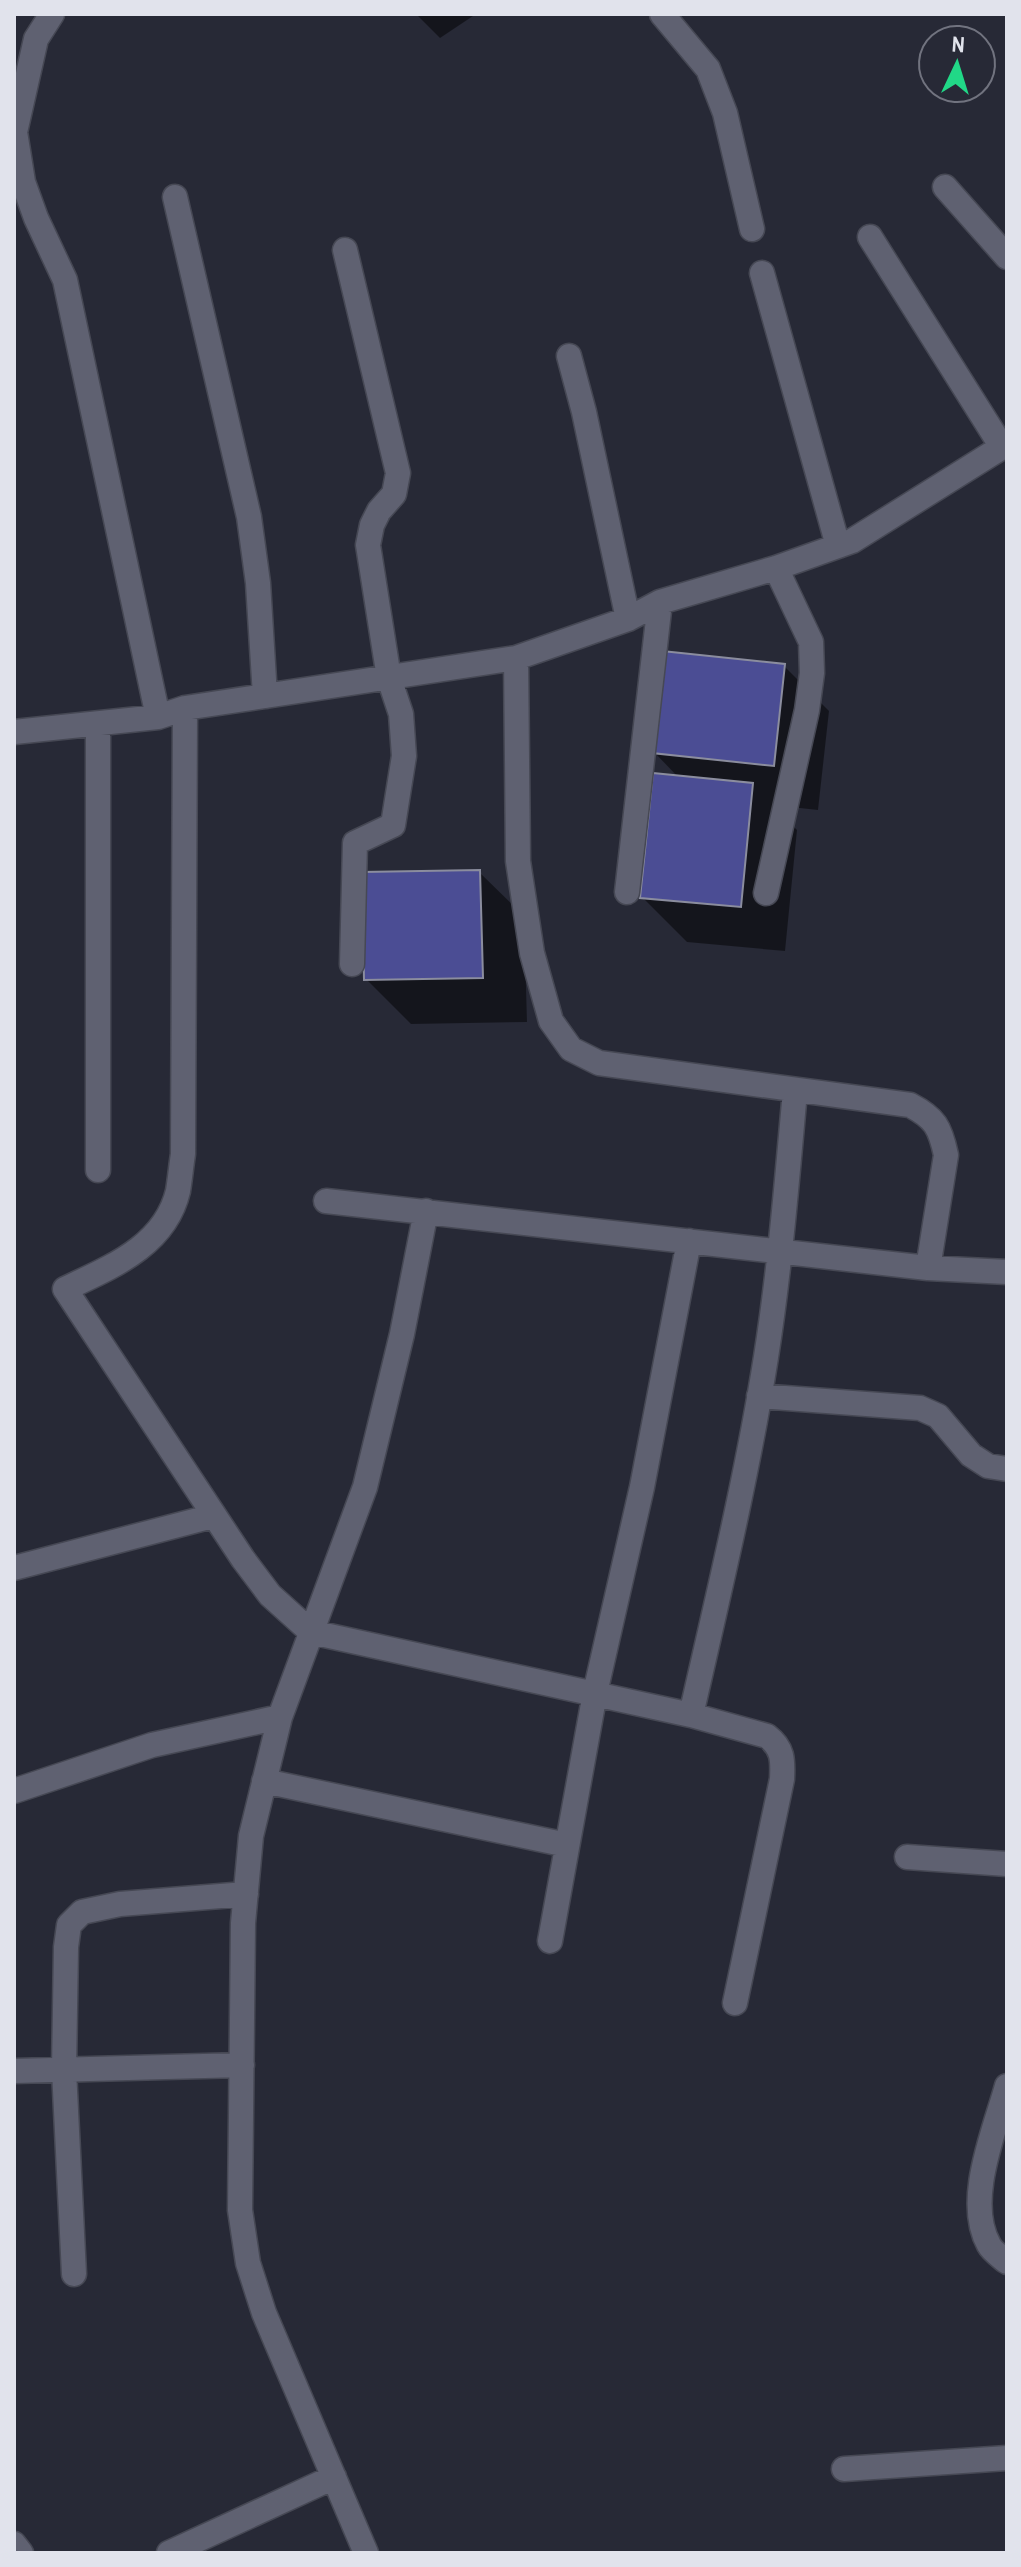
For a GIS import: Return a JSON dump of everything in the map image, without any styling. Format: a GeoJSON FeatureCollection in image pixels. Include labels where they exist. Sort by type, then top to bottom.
{"type":"FeatureCollection","features":[{"type":"Feature","properties":{"kind":"street"},"geometry":{"type":"LineString","coordinates":[[52,14],[36,39],[15,132],[23,182],[65,280],[158,717]]}},
{"type":"Feature","properties":{"kind":"street"},"geometry":{"type":"LineString","coordinates":[[662,14],[708,69],[725,113],[752,229]]}},
{"type":"Feature","properties":{"kind":"street"},"geometry":{"type":"LineString","coordinates":[[945,187],[1007,257]]}},
{"type":"Feature","properties":{"kind":"street"},"geometry":{"type":"LineString","coordinates":[[175,197],[249,517],[258,583],[265,696]]}},
{"type":"Feature","properties":{"kind":"street"},"geometry":{"type":"LineString","coordinates":[[14,732],[158,717],[185,708],[516,658],[628,619],[660,602],[776,568],[852,541],[1005,446],[870,237]]}},
{"type":"Feature","properties":{"kind":"street"},"geometry":{"type":"LineString","coordinates":[[345,250],[398,473],[394,494],[379,511],[368,545],[389,678],[401,714],[404,756],[393,825],[355,843],[352,964]]}},
{"type":"Feature","properties":{"kind":"street"},"geometry":{"type":"LineString","coordinates":[[762,273],[838,546]]}},
{"type":"Feature","properties":{"kind":"street"},"geometry":{"type":"LineString","coordinates":[[569,356],[628,619]]}},
{"type":"Feature","properties":{"kind":"street"},"geometry":{"type":"LineString","coordinates":[[766,893],[807,710],[812,673],[811,642],[776,568]]}},
{"type":"Feature","properties":{"kind":"street"},"geometry":{"type":"LineString","coordinates":[[627,892],[660,602]]}},
{"type":"Feature","properties":{"kind":"street"},"geometry":{"type":"LineString","coordinates":[[516,658],[518,861],[532,953],[551,1021],[571,1049],[599,1063],[910,1105],[929,1115],[942,1136],[946,1155],[928,1268]]}},
{"type":"Feature","properties":{"kind":"street"},"geometry":{"type":"LineString","coordinates":[[185,708],[183,1154],[177,1194],[160,1230],[128,1259],[65,1289],[213,1516],[270,1595],[311,1632],[691,1715],[767,1736],[777,1743],[783,1760],[735,2003]]}},
{"type":"Feature","properties":{"kind":"street"},"geometry":{"type":"LineString","coordinates":[[98,724],[98,1170]]}},
{"type":"Feature","properties":{"kind":"street"},"geometry":{"type":"LineString","coordinates":[[691,1715],[759,1396],[781,1251],[795,1091]]}},
{"type":"Feature","properties":{"kind":"street"},"geometry":{"type":"LineString","coordinates":[[326,1201],[928,1268],[1006,1265]]}},
{"type":"Feature","properties":{"kind":"street"},"geometry":{"type":"LineString","coordinates":[[366,2553],[264,2313],[248,2263],[240,2210],[246,1894],[251,1836],[280,1717],[365,1487],[402,1334],[426,1211]]}},
{"type":"Feature","properties":{"kind":"street"},"geometry":{"type":"LineString","coordinates":[[550,1941],[595,1693],[642,1487],[689,1241]]}},
{"type":"Feature","properties":{"kind":"street"},"geometry":{"type":"LineString","coordinates":[[759,1396],[920,1408],[938,1416],[971,1455],[988,1466],[1007,1469]]}},
{"type":"Feature","properties":{"kind":"street"},"geometry":{"type":"LineString","coordinates":[[14,1568],[213,1516]]}},
{"type":"Feature","properties":{"kind":"street"},"geometry":{"type":"LineString","coordinates":[[14,1791],[152,1745],[280,1717]]}},
{"type":"Feature","properties":{"kind":"street"},"geometry":{"type":"LineString","coordinates":[[264,1781],[567,1845]]}},
{"type":"Feature","properties":{"kind":"street"},"geometry":{"type":"LineString","coordinates":[[907,1857],[1007,1864]]}},
{"type":"Feature","properties":{"kind":"street"},"geometry":{"type":"LineString","coordinates":[[74,2274],[64,2070],[69,1925],[82,1912],[120,1904],[246,1894]]}},
{"type":"Feature","properties":{"kind":"street"},"geometry":{"type":"LineString","coordinates":[[14,2071],[242,2065]]}},
{"type":"Feature","properties":{"kind":"street"},"geometry":{"type":"LineString","coordinates":[[1007,2086],[998,2149],[981,2181],[979,2205],[989,2246],[1007,2262]]}},
{"type":"Feature","properties":{"kind":"street"},"geometry":{"type":"LineString","coordinates":[[844,2469],[1007,2458]]}},
{"type":"Feature","properties":{"kind":"street"},"geometry":{"type":"LineString","coordinates":[[169,2553],[334,2477]]}},
{"type":"Feature","properties":{"kind":"street"},"geometry":{"type":"LineString","coordinates":[[14,2544],[21,2553]]}},
{"type":"Feature","properties":{"kind":"building"},"geometry":{"type":"Polygon","coordinates":[[[662,651],[785,664],[774,766],[652,753],[662,651]]]}},
{"type":"Feature","properties":{"kind":"building"},"geometry":{"type":"Polygon","coordinates":[[[653,773],[753,783],[741,907],[640,898],[653,773]]]}},
{"type":"Feature","properties":{"kind":"building"},"geometry":{"type":"Polygon","coordinates":[[[480,870],[483,978],[364,980],[362,872],[480,870]]]}}]}
